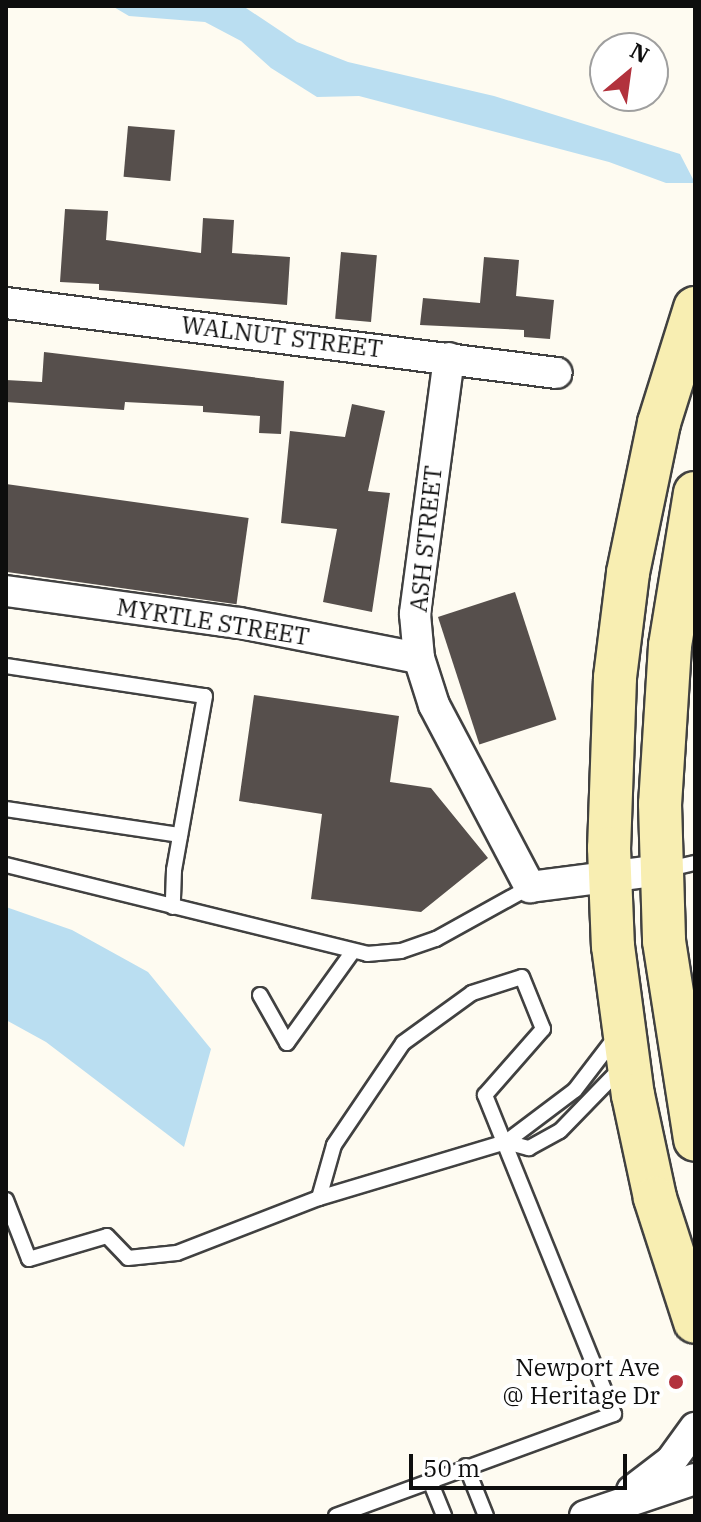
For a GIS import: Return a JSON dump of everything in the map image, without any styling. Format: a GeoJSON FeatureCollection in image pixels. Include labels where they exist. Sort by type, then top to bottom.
{"type":"FeatureCollection","features":[{"type":"Feature","properties":{"kind":"main road"},"geometry":{"type":"LineString","coordinates":[[695,308],[659,423],[628,573],[615,678],[609,878],[625,1044],[649,1174],[695,1322]]}},
{"type":"Feature","properties":{"kind":"main road"},"geometry":{"type":"LineString","coordinates":[[695,493],[665,700],[678,867],[673,1017],[695,1140]]}},
{"type":"Feature","properties":{"kind":"street","name":"WALNUT STREET"},"geometry":{"type":"LineString","coordinates":[[6,303],[557,373]]}},
{"type":"Feature","properties":{"kind":"street","name":"ASH STREET"},"geometry":{"type":"LineString","coordinates":[[449,358],[420,558],[415,614],[419,658],[434,705],[530,887]]}},
{"type":"Feature","properties":{"kind":"street","name":"MYRTLE STREET"},"geometry":{"type":"LineString","coordinates":[[6,591],[240,623],[419,658]]}},
{"type":"Feature","properties":{"kind":"street"},"geometry":{"type":"LineString","coordinates":[[530,887],[678,867]]}},
{"type":"Feature","properties":{"kind":"street"},"geometry":{"type":"LineString","coordinates":[[599,1511],[671,1461],[695,1428]]}},
{"type":"Feature","properties":{"kind":"street"},"geometry":{"type":"LineString","coordinates":[[599,1511],[695,1479]]}},
{"type":"Feature","properties":{"kind":"lane"},"geometry":{"type":"LineString","coordinates":[[6,666],[205,696],[180,835],[173,907]]}},
{"type":"Feature","properties":{"kind":"lane"},"geometry":{"type":"LineString","coordinates":[[6,809],[180,835]]}},
{"type":"Feature","properties":{"kind":"lane"},"geometry":{"type":"LineString","coordinates":[[6,865],[353,951],[401,951],[436,939],[530,887]]}},
{"type":"Feature","properties":{"kind":"lane"},"geometry":{"type":"LineString","coordinates":[[260,995],[287,1043],[353,951]]}},
{"type":"Feature","properties":{"kind":"lane"},"geometry":{"type":"LineString","coordinates":[[319,1198],[334,1145],[403,1043],[472,993],[522,977],[543,1029],[485,1095],[614,1414],[336,1516]]}},
{"type":"Feature","properties":{"kind":"lane"},"geometry":{"type":"LineString","coordinates":[[6,1200],[29,1259],[107,1236],[128,1258],[177,1253],[319,1198],[506,1142],[575,1090],[625,1044]]}},
{"type":"Feature","properties":{"kind":"lane"},"geometry":{"type":"LineString","coordinates":[[506,1142],[529,1148],[560,1131],[625,1044]]}},
{"type":"Feature","properties":{"kind":"lane"},"geometry":{"type":"LineString","coordinates":[[466,1466],[486,1516]]}},
{"type":"Feature","properties":{"kind":"lane"},"geometry":{"type":"LineString","coordinates":[[430,1481],[444,1516]]}},
{"type":"Feature","properties":{"kind":"water"},"geometry":{"type":"Polygon","coordinates":[[[112,6],[243,6],[297,42],[348,62],[494,96],[680,154],[695,183],[666,183],[609,162],[359,96],[317,97],[271,68],[241,41],[205,22],[129,16],[112,6]]]}},
{"type":"Feature","properties":{"kind":"water"},"geometry":{"type":"Polygon","coordinates":[[[6,907],[72,930],[148,972],[211,1049],[184,1147],[46,1042],[6,1020],[6,907]]]}},
{"type":"Feature","properties":{"kind":"building"},"geometry":{"type":"Polygon","coordinates":[[[128,126],[175,130],[170,181],[124,177],[128,126]]]}},
{"type":"Feature","properties":{"kind":"building"},"geometry":{"type":"Polygon","coordinates":[[[65,209],[108,211],[106,240],[201,253],[203,218],[234,220],[232,253],[290,257],[287,305],[99,290],[99,284],[60,282],[65,209]]]}},
{"type":"Feature","properties":{"kind":"building"},"geometry":{"type":"Polygon","coordinates":[[[341,252],[377,255],[371,322],[335,319],[341,252]]]}},
{"type":"Feature","properties":{"kind":"building"},"geometry":{"type":"Polygon","coordinates":[[[484,257],[519,260],[516,296],[554,300],[550,339],[524,337],[524,330],[420,325],[423,298],[480,303],[484,257]]]}},
{"type":"Feature","properties":{"kind":"building"},"geometry":{"type":"Polygon","coordinates":[[[44,352],[284,381],[281,434],[259,433],[260,416],[203,412],[203,406],[125,402],[124,410],[6,402],[6,380],[42,382],[44,352]]]}},
{"type":"Feature","properties":{"kind":"building"},"geometry":{"type":"Polygon","coordinates":[[[352,404],[385,411],[368,491],[390,493],[372,612],[323,602],[337,529],[281,523],[290,431],[345,437],[352,404]]]}},
{"type":"Feature","properties":{"kind":"building"},"geometry":{"type":"Polygon","coordinates":[[[6,484],[249,518],[237,604],[6,572],[6,484]]]}},
{"type":"Feature","properties":{"kind":"building"},"geometry":{"type":"Polygon","coordinates":[[[515,592],[556,719],[479,744],[438,617],[515,592]]]}},
{"type":"Feature","properties":{"kind":"building"},"geometry":{"type":"Polygon","coordinates":[[[254,695],[399,716],[390,782],[431,788],[488,858],[421,912],[311,899],[322,814],[239,801],[254,695]]]}},
{"type":"Feature","properties":{"kind":"place","name":"Newport Ave @ Heritage Dr"},"geometry":{"type":"Point","coordinates":[676,1382]}}]}
